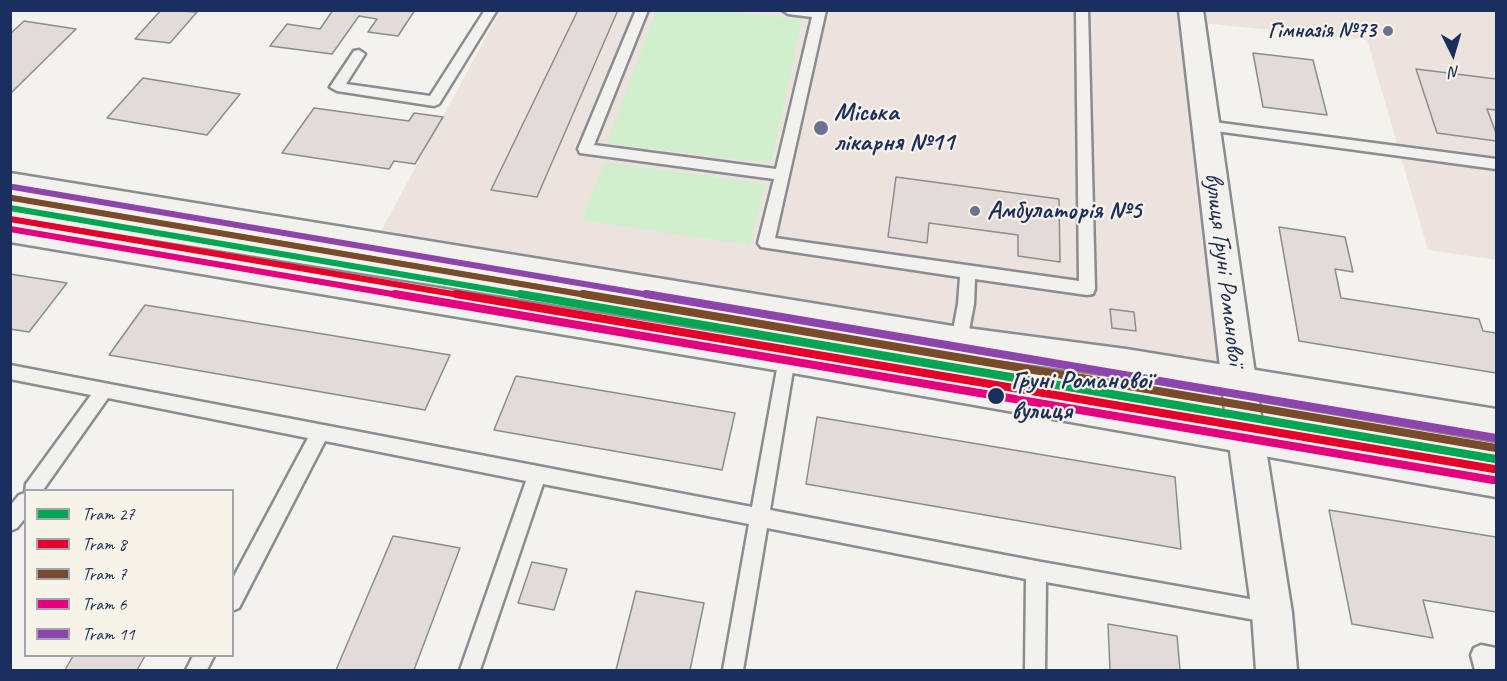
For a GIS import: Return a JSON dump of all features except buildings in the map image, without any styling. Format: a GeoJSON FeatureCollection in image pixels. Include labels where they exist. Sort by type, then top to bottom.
{"type":"FeatureCollection","features":[{"type":"Feature","properties":{"kind":"main road","name":"вулиця Груні Романової"},"geometry":{"type":"LineString","coordinates":[[1191,10],[1246,437],[1272,613],[1283,669]]}},
{"type":"Feature","properties":{"kind":"main road"},"geometry":{"type":"LineString","coordinates":[[10,184],[959,341],[1126,363],[1497,425]]}},
{"type":"Feature","properties":{"kind":"main road"},"geometry":{"type":"LineString","coordinates":[[10,230],[787,358],[1497,480]]}},
{"type":"Feature","properties":{"kind":"lane"},"geometry":{"type":"LineString","coordinates":[[359,54],[337,87],[434,101],[491,10]]}},
{"type":"Feature","properties":{"kind":"lane"},"geometry":{"type":"LineString","coordinates":[[642,10],[585,149],[782,175]]}},
{"type":"Feature","properties":{"kind":"lane"},"geometry":{"type":"LineString","coordinates":[[788,10],[820,12],[766,243],[1087,289],[1082,10]]}},
{"type":"Feature","properties":{"kind":"lane"},"geometry":{"type":"LineString","coordinates":[[1206,126],[1497,164]]}},
{"type":"Feature","properties":{"kind":"lane"},"geometry":{"type":"LineString","coordinates":[[959,341],[966,304],[968,272]]}},
{"type":"Feature","properties":{"kind":"lane"},"geometry":{"type":"LineString","coordinates":[[733,670],[761,519],[787,358]]}},
{"type":"Feature","properties":{"kind":"lane"},"geometry":{"type":"LineString","coordinates":[[10,372],[761,519],[1272,613]]}},
{"type":"Feature","properties":{"kind":"lane"},"geometry":{"type":"LineString","coordinates":[[34,489],[104,390]]}},
{"type":"Feature","properties":{"kind":"lane"},"geometry":{"type":"LineString","coordinates":[[234,597],[320,433]]}},
{"type":"Feature","properties":{"kind":"lane"},"geometry":{"type":"LineString","coordinates":[[470,670],[537,475]]}},
{"type":"Feature","properties":{"kind":"lane"},"geometry":{"type":"LineString","coordinates":[[10,522],[24,504]]}},
{"type":"Feature","properties":{"kind":"lane"},"geometry":{"type":"LineString","coordinates":[[1035,670],[1036,571]]}},
{"type":"Feature","properties":{"kind":"lane"},"geometry":{"type":"LineString","coordinates":[[1485,670],[1481,655],[1497,658]]}},
{"type":"Feature","properties":{"kind":"shaded area","name":"Міська лікарня №11"},"geometry":{"type":"Polygon","coordinates":[[[500,11],[1189,11],[1239,382],[373,246],[500,11]]]}},
{"type":"Feature","properties":{"kind":"shaded area"},"geometry":{"type":"Polygon","coordinates":[[[1191,11],[1496,11],[1496,260],[1428,250],[1367,40],[1192,22],[1191,11]]]}},
{"type":"Feature","properties":{"kind":"green space"},"geometry":{"type":"Polygon","coordinates":[[[656,11],[719,11],[802,19],[771,163],[607,143],[656,11]]]}},
{"type":"Feature","properties":{"kind":"green space"},"geometry":{"type":"Polygon","coordinates":[[[605,162],[765,184],[750,245],[582,220],[605,162]]]}},
{"type":"Feature","properties":{"kind":"tram line","name":"11"},"geometry":{"type":"LineString","coordinates":[[13,187],[1496,438]]}},
{"type":"Feature","properties":{"kind":"tram line","name":"7"},"geometry":{"type":"LineString","coordinates":[[12,198],[1496,448]]}},
{"type":"Feature","properties":{"kind":"tram line","name":"27"},"geometry":{"type":"LineString","coordinates":[[10,208],[1496,459]]}},
{"type":"Feature","properties":{"kind":"tram line","name":"8"},"geometry":{"type":"LineString","coordinates":[[10,219],[1494,469]]}},
{"type":"Feature","properties":{"kind":"tram line","name":"6"},"geometry":{"type":"LineString","coordinates":[[10,229],[1493,480]]}},
{"type":"Feature","properties":{"kind":"place","name":"Гімназія №73"},"geometry":{"type":"Point","coordinates":[1388,31]}},
{"type":"Feature","properties":{"kind":"place","name":"Міська лікарня №11"},"geometry":{"type":"Point","coordinates":[821,128]}},
{"type":"Feature","properties":{"kind":"place","name":"Амбулаторія №5"},"geometry":{"type":"Point","coordinates":[975,211]}},
{"type":"Feature","properties":{"kind":"place","name":"Груні Романової вулиця"},"geometry":{"type":"Point","coordinates":[996,396]}}]}
